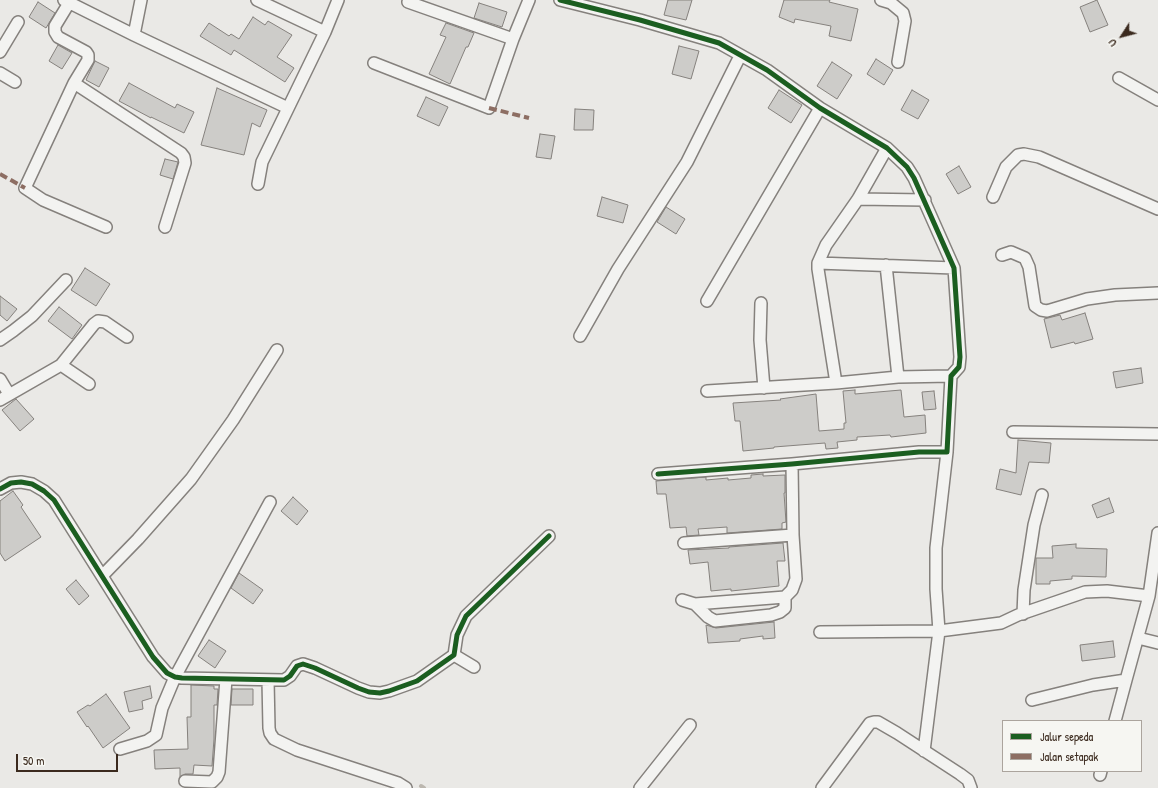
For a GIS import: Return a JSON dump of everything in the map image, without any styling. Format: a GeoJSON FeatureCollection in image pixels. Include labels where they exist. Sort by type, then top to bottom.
{"type":"FeatureCollection","features":[{"type":"Feature","properties":{"kind":"street"},"geometry":{"type":"LineString","coordinates":[[134,35],[141,0]]}},
{"type":"Feature","properties":{"kind":"street"},"geometry":{"type":"LineString","coordinates":[[257,0],[325,32]]}},
{"type":"Feature","properties":{"kind":"street"},"geometry":{"type":"LineString","coordinates":[[258,184],[262,162],[325,32],[338,0]]}},
{"type":"Feature","properties":{"kind":"street"},"geometry":{"type":"LineString","coordinates":[[374,63],[489,108],[513,39],[529,0]]}},
{"type":"Feature","properties":{"kind":"street"},"geometry":{"type":"LineString","coordinates":[[560,0],[640,20],[719,43],[767,70],[820,108],[887,148],[907,167],[914,178],[954,268],[960,357],[959,367],[952,376],[947,452],[936,548],[936,589],[939,631],[924,751]]}},
{"type":"Feature","properties":{"kind":"street"},"geometry":{"type":"LineString","coordinates":[[881,0],[891,3],[903,14],[904,17],[905,21],[898,62]]}},
{"type":"Feature","properties":{"kind":"street"},"geometry":{"type":"LineString","coordinates":[[106,227],[43,200],[25,188],[74,83],[88,60],[88,55],[86,52],[58,37],[55,32],[55,26],[67,1],[134,35],[288,108]]}},
{"type":"Feature","properties":{"kind":"street"},"geometry":{"type":"LineString","coordinates":[[408,2],[513,39]]}},
{"type":"Feature","properties":{"kind":"street"},"geometry":{"type":"LineString","coordinates":[[0,52],[18,22]]}},
{"type":"Feature","properties":{"kind":"street"},"geometry":{"type":"LineString","coordinates":[[580,336],[618,269],[687,162],[740,56]]}},
{"type":"Feature","properties":{"kind":"street"},"geometry":{"type":"LineString","coordinates":[[0,74],[15,82]]}},
{"type":"Feature","properties":{"kind":"street"},"geometry":{"type":"LineString","coordinates":[[1119,78],[1158,100]]}},
{"type":"Feature","properties":{"kind":"street"},"geometry":{"type":"LineString","coordinates":[[74,83],[181,153],[184,157],[186,162],[165,227]]}},
{"type":"Feature","properties":{"kind":"street"},"geometry":{"type":"LineString","coordinates":[[707,302],[820,108]]}},
{"type":"Feature","properties":{"kind":"street"},"geometry":{"type":"LineString","coordinates":[[836,383],[818,263],[826,245],[858,198],[887,148]]}},
{"type":"Feature","properties":{"kind":"street"},"geometry":{"type":"LineString","coordinates":[[993,197],[1006,167],[1018,155],[1024,154],[1039,157],[1158,209]]}},
{"type":"Feature","properties":{"kind":"street"},"geometry":{"type":"LineString","coordinates":[[858,198],[924,200]]}},
{"type":"Feature","properties":{"kind":"street"},"geometry":{"type":"LineString","coordinates":[[1002,256],[1011,252],[1025,258],[1030,267],[1035,306],[1041,310],[1048,311],[1087,299],[1115,295],[1158,292]]}},
{"type":"Feature","properties":{"kind":"street"},"geometry":{"type":"LineString","coordinates":[[818,263],[954,268]]}},
{"type":"Feature","properties":{"kind":"street"},"geometry":{"type":"LineString","coordinates":[[886,265],[898,377]]}},
{"type":"Feature","properties":{"kind":"street"},"geometry":{"type":"LineString","coordinates":[[0,340],[32,316],[66,280]]}},
{"type":"Feature","properties":{"kind":"street"},"geometry":{"type":"LineString","coordinates":[[761,303],[760,340],[764,388]]}},
{"type":"Feature","properties":{"kind":"street"},"geometry":{"type":"LineString","coordinates":[[0,379],[5,397],[61,365],[98,321],[105,322],[127,337]]}},
{"type":"Feature","properties":{"kind":"street"},"geometry":{"type":"LineString","coordinates":[[102,576],[138,539],[191,479],[233,420],[277,350]]}},
{"type":"Feature","properties":{"kind":"street"},"geometry":{"type":"LineString","coordinates":[[61,365],[89,384]]}},
{"type":"Feature","properties":{"kind":"street"},"geometry":{"type":"LineString","coordinates":[[707,391],[836,383],[898,377],[952,376]]}},
{"type":"Feature","properties":{"kind":"street"},"geometry":{"type":"LineString","coordinates":[[1013,432],[1158,434]]}},
{"type":"Feature","properties":{"kind":"street"},"geometry":{"type":"LineString","coordinates":[[658,474],[792,464],[919,452],[947,452]]}},
{"type":"Feature","properties":{"kind":"street"},"geometry":{"type":"LineString","coordinates":[[682,600],[695,604],[785,597],[792,590],[796,579],[793,535],[792,464]]}},
{"type":"Feature","properties":{"kind":"street"},"geometry":{"type":"LineString","coordinates":[[0,489],[11,483],[21,482],[32,484],[44,491],[54,500],[153,657],[167,673],[175,677],[284,680],[290,676],[296,666],[303,664],[369,692],[380,693],[389,691],[417,681],[454,655],[457,635],[466,616],[548,536]]}},
{"type":"Feature","properties":{"kind":"street"},"geometry":{"type":"LineString","coordinates":[[1023,614],[1024,590],[1034,526],[1042,495]]}},
{"type":"Feature","properties":{"kind":"street"},"geometry":{"type":"LineString","coordinates":[[120,749],[147,741],[156,735],[162,708],[175,677],[270,502]]}},
{"type":"Feature","properties":{"kind":"street"},"geometry":{"type":"LineString","coordinates":[[1115,720],[1149,596],[1158,533]]}},
{"type":"Feature","properties":{"kind":"street"},"geometry":{"type":"LineString","coordinates":[[684,543],[793,535]]}},
{"type":"Feature","properties":{"kind":"street"},"geometry":{"type":"LineString","coordinates":[[820,632],[939,631],[1001,623],[1023,614],[1090,592],[1107,591],[1149,596]]}},
{"type":"Feature","properties":{"kind":"street"},"geometry":{"type":"LineString","coordinates":[[695,604],[708,617],[716,620],[771,615],[780,612],[785,608],[785,597]]}},
{"type":"Feature","properties":{"kind":"street"},"geometry":{"type":"LineString","coordinates":[[1138,638],[1158,643]]}},
{"type":"Feature","properties":{"kind":"street"},"geometry":{"type":"LineString","coordinates":[[454,655],[474,667]]}},
{"type":"Feature","properties":{"kind":"street"},"geometry":{"type":"LineString","coordinates":[[185,781],[212,782],[217,777],[219,772],[226,679]]}},
{"type":"Feature","properties":{"kind":"street"},"geometry":{"type":"LineString","coordinates":[[268,680],[269,728],[274,739],[298,750],[398,783],[406,788]]}},
{"type":"Feature","properties":{"kind":"street"},"geometry":{"type":"LineString","coordinates":[[1032,700],[1093,685],[1126,680]]}},
{"type":"Feature","properties":{"kind":"street"},"geometry":{"type":"LineString","coordinates":[[822,788],[870,723],[878,722],[960,774],[968,780],[971,788]]}},
{"type":"Feature","properties":{"kind":"street"},"geometry":{"type":"LineString","coordinates":[[640,788],[690,725]]}},
{"type":"Feature","properties":{"kind":"building"},"geometry":{"type":"Polygon","coordinates":[[[668,0],[692,0],[686,20],[664,15],[668,0]]]}},
{"type":"Feature","properties":{"kind":"building"},"geometry":{"type":"Polygon","coordinates":[[[784,0],[830,0],[829,2],[858,9],[851,41],[829,36],[831,26],[795,19],[794,23],[779,17],[784,0]]]}},
{"type":"Feature","properties":{"kind":"building"},"geometry":{"type":"Polygon","coordinates":[[[1097,0],[1108,25],[1090,32],[1080,7],[1097,0]]]}},
{"type":"Feature","properties":{"kind":"building"},"geometry":{"type":"Polygon","coordinates":[[[38,2],[55,13],[46,28],[29,17],[38,2]]]}},
{"type":"Feature","properties":{"kind":"building"},"geometry":{"type":"Polygon","coordinates":[[[479,3],[507,12],[502,27],[474,18],[479,3]]]}},
{"type":"Feature","properties":{"kind":"building"},"geometry":{"type":"Polygon","coordinates":[[[253,17],[265,25],[268,21],[292,35],[277,57],[294,68],[285,82],[234,50],[231,55],[200,36],[209,23],[229,36],[231,34],[239,39],[253,17]]]}},
{"type":"Feature","properties":{"kind":"building"},"geometry":{"type":"Polygon","coordinates":[[[446,23],[474,33],[468,47],[466,47],[450,84],[429,74],[446,37],[440,35],[446,23]]]}},
{"type":"Feature","properties":{"kind":"building"},"geometry":{"type":"Polygon","coordinates":[[[58,45],[72,53],[62,69],[49,61],[58,45]]]}},
{"type":"Feature","properties":{"kind":"building"},"geometry":{"type":"Polygon","coordinates":[[[679,46],[699,51],[691,79],[672,74],[679,46]]]}},
{"type":"Feature","properties":{"kind":"building"},"geometry":{"type":"Polygon","coordinates":[[[876,59],[893,70],[884,85],[867,74],[876,59]]]}},
{"type":"Feature","properties":{"kind":"building"},"geometry":{"type":"Polygon","coordinates":[[[95,61],[109,68],[99,87],[86,80],[95,61]]]}},
{"type":"Feature","properties":{"kind":"building"},"geometry":{"type":"Polygon","coordinates":[[[832,62],[852,75],[837,99],[817,86],[832,62]]]}},
{"type":"Feature","properties":{"kind":"building"},"geometry":{"type":"Polygon","coordinates":[[[129,83],[175,108],[177,104],[194,112],[184,133],[119,101],[129,83]]]}},
{"type":"Feature","properties":{"kind":"building"},"geometry":{"type":"Polygon","coordinates":[[[217,88],[267,110],[260,127],[252,123],[244,155],[201,145],[217,88]]]}},
{"type":"Feature","properties":{"kind":"building"},"geometry":{"type":"Polygon","coordinates":[[[779,90],[802,105],[791,123],[768,108],[779,90]]]}},
{"type":"Feature","properties":{"kind":"building"},"geometry":{"type":"Polygon","coordinates":[[[912,90],[929,100],[918,119],[901,110],[912,90]]]}},
{"type":"Feature","properties":{"kind":"building"},"geometry":{"type":"Polygon","coordinates":[[[426,97],[448,107],[439,126],[417,116],[426,97]]]}},
{"type":"Feature","properties":{"kind":"building"},"geometry":{"type":"Polygon","coordinates":[[[575,109],[594,110],[593,130],[574,130],[575,109]]]}},
{"type":"Feature","properties":{"kind":"building"},"geometry":{"type":"Polygon","coordinates":[[[540,134],[555,136],[551,159],[536,157],[540,134]]]}},
{"type":"Feature","properties":{"kind":"building"},"geometry":{"type":"Polygon","coordinates":[[[165,159],[178,162],[173,179],[160,175],[165,159]]]}},
{"type":"Feature","properties":{"kind":"building"},"geometry":{"type":"Polygon","coordinates":[[[959,166],[971,187],[958,194],[946,174],[959,166]]]}},
{"type":"Feature","properties":{"kind":"building"},"geometry":{"type":"Polygon","coordinates":[[[602,197],[628,205],[623,223],[597,216],[602,197]]]}},
{"type":"Feature","properties":{"kind":"building"},"geometry":{"type":"Polygon","coordinates":[[[666,207],[685,219],[676,234],[657,222],[666,207]]]}},
{"type":"Feature","properties":{"kind":"building"},"geometry":{"type":"Polygon","coordinates":[[[85,268],[110,284],[96,306],[71,290],[85,268]]]}},
{"type":"Feature","properties":{"kind":"building"},"geometry":{"type":"Polygon","coordinates":[[[0,296],[17,309],[7,321],[0,315],[0,296]]]}},
{"type":"Feature","properties":{"kind":"building"},"geometry":{"type":"Polygon","coordinates":[[[59,307],[82,325],[72,339],[48,321],[59,307]]]}},
{"type":"Feature","properties":{"kind":"building"},"geometry":{"type":"Polygon","coordinates":[[[1085,313],[1093,339],[1051,348],[1044,319],[1060,315],[1062,320],[1085,313]]]}},
{"type":"Feature","properties":{"kind":"building"},"geometry":{"type":"Polygon","coordinates":[[[1141,368],[1143,383],[1116,388],[1113,372],[1141,368]]]}},
{"type":"Feature","properties":{"kind":"building"},"geometry":{"type":"Polygon","coordinates":[[[855,390],[855,394],[901,390],[904,417],[925,415],[926,433],[891,437],[890,435],[857,437],[857,440],[837,442],[838,448],[826,449],[825,443],[743,451],[740,421],[735,421],[733,403],[781,400],[780,399],[816,394],[819,431],[844,429],[844,423],[846,423],[843,391],[855,390]]]}},
{"type":"Feature","properties":{"kind":"building"},"geometry":{"type":"Polygon","coordinates":[[[934,391],[936,409],[924,410],[922,392],[934,391]]]}},
{"type":"Feature","properties":{"kind":"building"},"geometry":{"type":"Polygon","coordinates":[[[16,399],[34,419],[20,431],[2,410],[16,399]]]}},
{"type":"Feature","properties":{"kind":"building"},"geometry":{"type":"Polygon","coordinates":[[[1018,440],[1051,443],[1049,463],[1029,462],[1021,495],[996,489],[1000,469],[1016,473],[1018,440]]]}},
{"type":"Feature","properties":{"kind":"building"},"geometry":{"type":"Polygon","coordinates":[[[763,474],[763,476],[785,475],[784,493],[786,522],[782,523],[782,529],[727,533],[727,527],[698,529],[699,535],[687,536],[686,527],[670,528],[666,494],[657,494],[656,481],[706,477],[706,480],[728,478],[728,480],[751,478],[751,475],[763,474]]]}},
{"type":"Feature","properties":{"kind":"building"},"geometry":{"type":"Polygon","coordinates":[[[13,491],[23,505],[21,507],[41,537],[5,561],[0,553],[0,501],[13,491]]]}},
{"type":"Feature","properties":{"kind":"building"},"geometry":{"type":"Polygon","coordinates":[[[293,497],[308,511],[297,525],[281,511],[293,497]]]}},
{"type":"Feature","properties":{"kind":"building"},"geometry":{"type":"Polygon","coordinates":[[[1109,498],[1114,512],[1097,518],[1092,505],[1109,498]]]}},
{"type":"Feature","properties":{"kind":"building"},"geometry":{"type":"Polygon","coordinates":[[[783,543],[785,561],[777,561],[779,586],[731,591],[731,589],[711,591],[708,562],[690,564],[688,550],[783,543]]]}},
{"type":"Feature","properties":{"kind":"building"},"geometry":{"type":"Polygon","coordinates":[[[1076,544],[1076,548],[1107,549],[1106,577],[1072,576],[1072,579],[1050,581],[1050,584],[1036,584],[1036,558],[1053,558],[1052,546],[1076,544]]]}},
{"type":"Feature","properties":{"kind":"building"},"geometry":{"type":"Polygon","coordinates":[[[239,573],[263,590],[253,604],[231,588],[239,573]]]}},
{"type":"Feature","properties":{"kind":"building"},"geometry":{"type":"Polygon","coordinates":[[[76,580],[89,596],[79,605],[66,589],[76,580]]]}},
{"type":"Feature","properties":{"kind":"building"},"geometry":{"type":"Polygon","coordinates":[[[774,622],[775,638],[763,639],[763,636],[740,639],[740,641],[708,643],[706,625],[716,628],[774,622]]]}},
{"type":"Feature","properties":{"kind":"building"},"geometry":{"type":"Polygon","coordinates":[[[209,640],[226,651],[215,668],[198,656],[209,640]]]}},
{"type":"Feature","properties":{"kind":"building"},"geometry":{"type":"Polygon","coordinates":[[[1113,641],[1115,657],[1082,661],[1080,645],[1113,641]]]}},
{"type":"Feature","properties":{"kind":"building"},"geometry":{"type":"Polygon","coordinates":[[[191,685],[214,686],[214,689],[218,689],[217,705],[214,705],[212,766],[194,765],[193,774],[185,774],[180,777],[180,768],[155,769],[154,750],[188,749],[187,717],[191,717],[191,685]]]}},
{"type":"Feature","properties":{"kind":"building"},"geometry":{"type":"Polygon","coordinates":[[[150,686],[152,698],[142,701],[143,709],[129,712],[124,692],[150,686]]]}},
{"type":"Feature","properties":{"kind":"building"},"geometry":{"type":"Polygon","coordinates":[[[232,689],[253,689],[253,705],[231,705],[232,689]]]}},
{"type":"Feature","properties":{"kind":"building"},"geometry":{"type":"Polygon","coordinates":[[[106,694],[130,728],[103,748],[77,712],[88,705],[90,706],[106,694]]]}},
{"type":"Feature","properties":{"kind":"marked path"},"geometry":{"type":"LineString","coordinates":[[489,108],[529,118]]}},
{"type":"Feature","properties":{"kind":"marked path"},"geometry":{"type":"LineString","coordinates":[[0,174],[25,188]]}},
{"type":"Feature","properties":{"kind":"cycle path"},"geometry":{"type":"LineString","coordinates":[[560,0],[640,20],[719,43],[767,70],[820,108],[887,148],[907,167],[914,178],[954,268],[960,357],[959,367],[951,376],[947,452],[919,452],[792,464],[658,474]]}},
{"type":"Feature","properties":{"kind":"cycle path"},"geometry":{"type":"LineString","coordinates":[[0,489],[11,483],[21,482],[32,484],[44,491],[54,500],[153,657],[167,673],[175,677],[182,678],[284,680],[290,676],[297,666],[303,664],[369,692],[380,693],[389,691],[417,681],[454,655],[457,635],[466,616],[549,536]]}}]}
